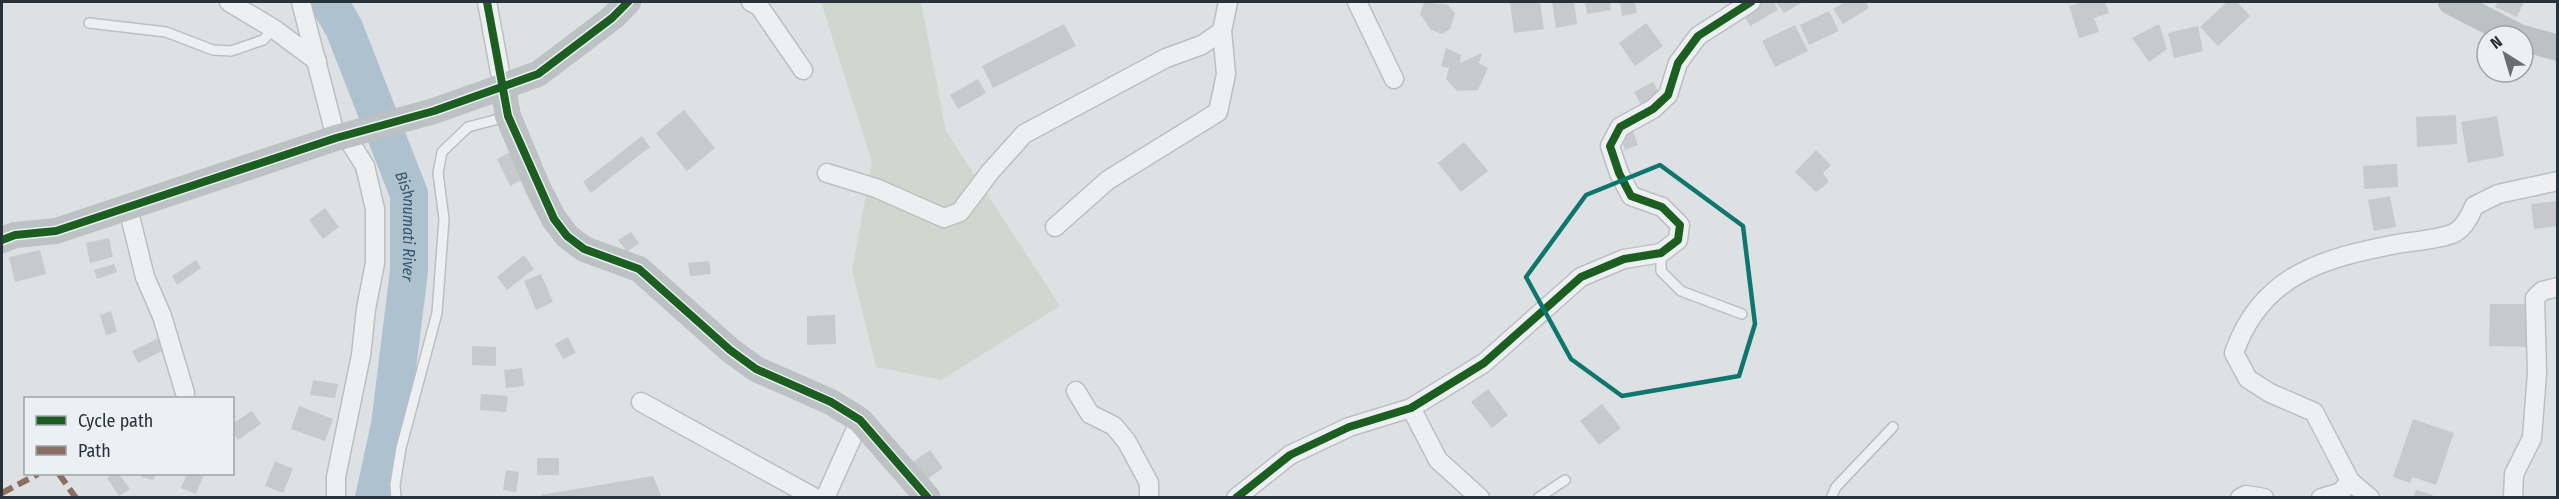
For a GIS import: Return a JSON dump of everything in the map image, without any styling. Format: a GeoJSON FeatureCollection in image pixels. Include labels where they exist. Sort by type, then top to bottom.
{"type":"FeatureCollection","features":[{"type":"Feature","properties":{"kind":"street"},"geometry":{"type":"LineString","coordinates":[[229,2],[274,29],[317,61]]}},
{"type":"Feature","properties":{"kind":"street"},"geometry":{"type":"LineString","coordinates":[[301,2],[317,61],[365,166],[375,209],[375,263],[366,309],[361,355],[336,477],[336,498]]}},
{"type":"Feature","properties":{"kind":"street"},"geometry":{"type":"LineString","coordinates":[[487,2],[508,116],[554,219],[567,236],[584,249],[639,269],[730,350],[756,369],[831,402],[860,420],[928,498]]}},
{"type":"Feature","properties":{"kind":"street"},"geometry":{"type":"LineString","coordinates":[[2,240],[15,235],[56,231],[349,135],[434,111],[503,88],[537,74],[612,18],[628,2]]}},
{"type":"Feature","properties":{"kind":"street"},"geometry":{"type":"LineString","coordinates":[[751,2],[759,6],[803,70]]}},
{"type":"Feature","properties":{"kind":"street"},"geometry":{"type":"LineString","coordinates":[[1055,227],[1108,180],[1218,112],[1226,74],[1222,31],[1228,2]]}},
{"type":"Feature","properties":{"kind":"street"},"geometry":{"type":"LineString","coordinates":[[1356,2],[1394,80]]}},
{"type":"Feature","properties":{"kind":"street"},"geometry":{"type":"LineString","coordinates":[[1236,498],[1290,455],[1349,427],[1411,408],[1484,363],[1581,277],[1624,259],[1661,253],[1678,240],[1680,225],[1662,207],[1631,196],[1619,173],[1610,146],[1620,127],[1653,109],[1668,95],[1678,63],[1698,36],[1751,2]]}},
{"type":"Feature","properties":{"kind":"street"},"geometry":{"type":"LineString","coordinates":[[2451,2],[2494,24]]}},
{"type":"Feature","properties":{"kind":"street"},"geometry":{"type":"LineString","coordinates":[[827,173],[876,188],[944,218],[960,212],[990,172],[1024,134],[1166,58],[1202,45],[1222,31]]}},
{"type":"Feature","properties":{"kind":"street"},"geometry":{"type":"LineString","coordinates":[[2535,41],[2558,48]]}},
{"type":"Feature","properties":{"kind":"street"},"geometry":{"type":"LineString","coordinates":[[2370,498],[2350,481],[2314,412],[2270,393],[2248,379],[2234,353],[2242,332],[2278,286],[2301,271],[2353,253],[2454,234],[2468,220],[2474,206],[2498,194],[2558,181]]}},
{"type":"Feature","properties":{"kind":"street"},"geometry":{"type":"LineString","coordinates":[[128,208],[145,277],[162,316],[185,393]]}},
{"type":"Feature","properties":{"kind":"street"},"geometry":{"type":"LineString","coordinates":[[2513,498],[2514,474],[2532,438],[2537,373],[2535,298],[2542,291],[2558,287]]}},
{"type":"Feature","properties":{"kind":"street"},"geometry":{"type":"LineString","coordinates":[[1076,391],[1090,414],[1114,426],[1127,442],[1149,483],[1149,498]]}},
{"type":"Feature","properties":{"kind":"street"},"geometry":{"type":"LineString","coordinates":[[641,402],[815,498]]}},
{"type":"Feature","properties":{"kind":"street"},"geometry":{"type":"LineString","coordinates":[[1411,408],[1438,460],[1480,498]]}},
{"type":"Feature","properties":{"kind":"street"},"geometry":{"type":"LineString","coordinates":[[825,498],[860,420]]}},
{"type":"Feature","properties":{"kind":"street"},"geometry":{"type":"LineString","coordinates":[[2321,498],[2341,492],[2350,481]]}},
{"type":"Feature","properties":{"kind":"street"},"geometry":{"type":"LineString","coordinates":[[2240,498],[2246,495],[2264,498]]}},
{"type":"Feature","properties":{"kind":"lane"},"geometry":{"type":"LineString","coordinates":[[89,23],[166,32],[213,50],[231,51],[262,40],[274,29]]}},
{"type":"Feature","properties":{"kind":"lane"},"geometry":{"type":"LineString","coordinates":[[396,498],[395,485],[401,448],[437,314],[444,219],[438,173],[442,152],[468,127],[508,116]]}},
{"type":"Feature","properties":{"kind":"lane"},"geometry":{"type":"LineString","coordinates":[[1661,253],[1661,271],[1681,291],[1742,314]]}},
{"type":"Feature","properties":{"kind":"lane"},"geometry":{"type":"LineString","coordinates":[[1831,498],[1836,487],[1893,427]]}},
{"type":"Feature","properties":{"kind":"lane"},"geometry":{"type":"LineString","coordinates":[[1538,498],[1565,480]]}},
{"type":"Feature","properties":{"kind":"highlighted area"},"geometry":{"type":"Polygon","coordinates":[[[1660,165],[1743,226],[1755,324],[1739,376],[1622,396],[1571,359],[1526,277],[1586,195],[1660,165]]]}},
{"type":"Feature","properties":{"kind":"shaded area"},"geometry":{"type":"Polygon","coordinates":[[[821,2],[921,2],[946,131],[1060,306],[941,380],[876,367],[852,270],[872,162],[821,2]]]}},
{"type":"Feature","properties":{"kind":"building"},"geometry":{"type":"Polygon","coordinates":[[[1424,2],[1448,5],[1455,13],[1450,29],[1442,34],[1431,30],[1420,14],[1424,2]]]}},
{"type":"Feature","properties":{"kind":"building"},"geometry":{"type":"Polygon","coordinates":[[[1510,2],[1540,2],[1544,29],[1514,33],[1510,2]]]}},
{"type":"Feature","properties":{"kind":"building"},"geometry":{"type":"Polygon","coordinates":[[[1552,2],[1574,2],[1577,24],[1556,28],[1552,2]]]}},
{"type":"Feature","properties":{"kind":"building"},"geometry":{"type":"Polygon","coordinates":[[[1585,2],[1610,2],[1611,10],[1587,14],[1585,2]]]}},
{"type":"Feature","properties":{"kind":"building"},"geometry":{"type":"Polygon","coordinates":[[[1620,2],[1635,2],[1637,13],[1622,16],[1620,2]]]}},
{"type":"Feature","properties":{"kind":"building"},"geometry":{"type":"Polygon","coordinates":[[[1760,2],[1774,2],[1778,10],[1750,26],[1742,12],[1760,2]]]}},
{"type":"Feature","properties":{"kind":"building"},"geometry":{"type":"Polygon","coordinates":[[[1776,2],[1803,2],[1784,13],[1776,2]]]}},
{"type":"Feature","properties":{"kind":"building"},"geometry":{"type":"Polygon","coordinates":[[[1845,2],[1866,2],[1869,8],[1843,24],[1833,9],[1845,2]]]}},
{"type":"Feature","properties":{"kind":"building"},"geometry":{"type":"Polygon","coordinates":[[[2084,2],[2105,2],[2109,13],[2094,18],[2099,32],[2079,38],[2069,6],[2084,2]]]}},
{"type":"Feature","properties":{"kind":"building"},"geometry":{"type":"Polygon","coordinates":[[[2227,2],[2237,2],[2250,16],[2218,46],[2200,27],[2227,2]]]}},
{"type":"Feature","properties":{"kind":"building"},"geometry":{"type":"Polygon","coordinates":[[[2498,2],[2524,2],[2517,17],[2495,7],[2498,2]]]}},
{"type":"Feature","properties":{"kind":"building"},"geometry":{"type":"Polygon","coordinates":[[[1829,11],[1839,31],[1809,45],[1800,25],[1829,11]]]}},
{"type":"Feature","properties":{"kind":"building"},"geometry":{"type":"Polygon","coordinates":[[[1646,23],[1663,46],[1635,66],[1619,43],[1646,23]]]}},
{"type":"Feature","properties":{"kind":"building"},"geometry":{"type":"Polygon","coordinates":[[[1064,24],[1076,46],[993,88],[982,66],[1064,24]]]}},
{"type":"Feature","properties":{"kind":"building"},"geometry":{"type":"Polygon","coordinates":[[[2159,24],[2167,49],[2149,62],[2132,38],[2159,24]]]}},
{"type":"Feature","properties":{"kind":"building"},"geometry":{"type":"Polygon","coordinates":[[[1795,25],[1808,51],[1775,67],[1762,41],[1795,25]]]}},
{"type":"Feature","properties":{"kind":"building"},"geometry":{"type":"Polygon","coordinates":[[[2198,26],[2203,51],[2174,58],[2168,33],[2198,26]]]}},
{"type":"Feature","properties":{"kind":"building"},"geometry":{"type":"Polygon","coordinates":[[[1446,48],[1461,55],[1460,63],[1482,53],[1479,63],[1488,68],[1478,90],[1457,91],[1446,79],[1449,68],[1441,66],[1446,48]]]}},
{"type":"Feature","properties":{"kind":"building"},"geometry":{"type":"Polygon","coordinates":[[[978,79],[986,93],[958,109],[950,95],[978,79]]]}},
{"type":"Feature","properties":{"kind":"building"},"geometry":{"type":"Polygon","coordinates":[[[1653,82],[1660,95],[1641,105],[1634,92],[1653,82]]]}},
{"type":"Feature","properties":{"kind":"building"},"geometry":{"type":"Polygon","coordinates":[[[684,110],[715,148],[687,171],[656,133],[684,110]]]}},
{"type":"Feature","properties":{"kind":"building"},"geometry":{"type":"Polygon","coordinates":[[[2456,115],[2457,144],[2417,147],[2416,117],[2456,115]]]}},
{"type":"Feature","properties":{"kind":"building"},"geometry":{"type":"Polygon","coordinates":[[[2497,116],[2504,156],[2468,163],[2461,122],[2497,116]]]}},
{"type":"Feature","properties":{"kind":"building"},"geometry":{"type":"Polygon","coordinates":[[[1633,131],[1638,145],[1625,150],[1620,135],[1633,131]]]}},
{"type":"Feature","properties":{"kind":"building"},"geometry":{"type":"Polygon","coordinates":[[[642,136],[650,147],[591,193],[583,182],[642,136]]]}},
{"type":"Feature","properties":{"kind":"building"},"geometry":{"type":"Polygon","coordinates":[[[1464,142],[1488,171],[1461,192],[1438,163],[1464,142]]]}},
{"type":"Feature","properties":{"kind":"building"},"geometry":{"type":"Polygon","coordinates":[[[1816,150],[1831,165],[1823,173],[1829,182],[1816,192],[1795,172],[1816,150]]]}},
{"type":"Feature","properties":{"kind":"building"},"geometry":{"type":"Polygon","coordinates":[[[510,152],[524,179],[510,186],[497,159],[510,152]]]}},
{"type":"Feature","properties":{"kind":"building"},"geometry":{"type":"Polygon","coordinates":[[[2397,164],[2398,187],[2364,189],[2363,166],[2397,164]]]}},
{"type":"Feature","properties":{"kind":"building"},"geometry":{"type":"Polygon","coordinates":[[[2390,196],[2396,227],[2374,231],[2368,200],[2390,196]]]}},
{"type":"Feature","properties":{"kind":"building"},"geometry":{"type":"Polygon","coordinates":[[[2557,201],[2558,226],[2534,229],[2531,204],[2557,201]]]}},
{"type":"Feature","properties":{"kind":"building"},"geometry":{"type":"Polygon","coordinates":[[[325,208],[339,227],[323,239],[309,220],[325,208]]]}},
{"type":"Feature","properties":{"kind":"building"},"geometry":{"type":"Polygon","coordinates":[[[631,232],[639,243],[627,252],[618,240],[631,232]]]}},
{"type":"Feature","properties":{"kind":"building"},"geometry":{"type":"Polygon","coordinates":[[[109,238],[113,257],[90,263],[86,243],[109,238]]]}},
{"type":"Feature","properties":{"kind":"building"},"geometry":{"type":"Polygon","coordinates":[[[40,250],[46,274],[15,282],[9,257],[40,250]]]}},
{"type":"Feature","properties":{"kind":"building"},"geometry":{"type":"Polygon","coordinates":[[[524,255],[534,269],[507,290],[497,277],[524,255]]]}},
{"type":"Feature","properties":{"kind":"building"},"geometry":{"type":"Polygon","coordinates":[[[196,260],[201,268],[177,285],[172,276],[196,260]]]}},
{"type":"Feature","properties":{"kind":"building"},"geometry":{"type":"Polygon","coordinates":[[[709,261],[711,274],[690,276],[688,263],[709,261]]]}},
{"type":"Feature","properties":{"kind":"building"},"geometry":{"type":"Polygon","coordinates":[[[114,264],[117,272],[97,279],[94,270],[114,264]]]}},
{"type":"Feature","properties":{"kind":"building"},"geometry":{"type":"Polygon","coordinates":[[[541,274],[553,302],[536,310],[524,281],[541,274]]]}},
{"type":"Feature","properties":{"kind":"building"},"geometry":{"type":"Polygon","coordinates":[[[2490,304],[2528,304],[2527,347],[2489,346],[2490,304]]]}},
{"type":"Feature","properties":{"kind":"building"},"geometry":{"type":"Polygon","coordinates":[[[111,311],[117,332],[106,335],[100,315],[111,311]]]}},
{"type":"Feature","properties":{"kind":"building"},"geometry":{"type":"Polygon","coordinates":[[[835,315],[836,344],[807,345],[807,316],[835,315]]]}},
{"type":"Feature","properties":{"kind":"building"},"geometry":{"type":"Polygon","coordinates":[[[161,337],[166,349],[138,363],[132,351],[161,337]]]}},
{"type":"Feature","properties":{"kind":"building"},"geometry":{"type":"Polygon","coordinates":[[[568,337],[576,353],[563,359],[555,344],[568,337]]]}},
{"type":"Feature","properties":{"kind":"building"},"geometry":{"type":"Polygon","coordinates":[[[472,346],[496,347],[496,366],[472,365],[472,346]]]}},
{"type":"Feature","properties":{"kind":"building"},"geometry":{"type":"Polygon","coordinates":[[[522,368],[524,386],[506,388],[504,370],[522,368]]]}},
{"type":"Feature","properties":{"kind":"building"},"geometry":{"type":"Polygon","coordinates":[[[313,380],[338,384],[335,398],[310,395],[313,380]]]}},
{"type":"Feature","properties":{"kind":"building"},"geometry":{"type":"Polygon","coordinates":[[[1488,389],[1508,415],[1492,428],[1471,402],[1488,389]]]}},
{"type":"Feature","properties":{"kind":"building"},"geometry":{"type":"Polygon","coordinates":[[[481,394],[508,396],[506,412],[480,410],[481,394]]]}},
{"type":"Feature","properties":{"kind":"building"},"geometry":{"type":"Polygon","coordinates":[[[1602,404],[1621,428],[1599,445],[1580,421],[1602,404]]]}},
{"type":"Feature","properties":{"kind":"building"},"geometry":{"type":"Polygon","coordinates":[[[299,406],[333,419],[325,441],[291,429],[299,406]]]}},
{"type":"Feature","properties":{"kind":"building"},"geometry":{"type":"Polygon","coordinates":[[[252,411],[261,424],[238,440],[234,434],[234,423],[252,411]]]}},
{"type":"Feature","properties":{"kind":"building"},"geometry":{"type":"Polygon","coordinates":[[[2413,419],[2454,433],[2436,485],[2412,477],[2410,483],[2393,477],[2413,419]]]}},
{"type":"Feature","properties":{"kind":"building"},"geometry":{"type":"Polygon","coordinates":[[[930,450],[943,468],[926,480],[913,462],[930,450]]]}},
{"type":"Feature","properties":{"kind":"building"},"geometry":{"type":"Polygon","coordinates":[[[537,458],[559,458],[559,475],[537,475],[537,458]]]}},
{"type":"Feature","properties":{"kind":"building"},"geometry":{"type":"Polygon","coordinates":[[[275,461],[293,469],[283,493],[265,486],[275,461]]]}},
{"type":"Feature","properties":{"kind":"building"},"geometry":{"type":"Polygon","coordinates":[[[506,470],[519,472],[516,492],[503,490],[506,470]]]}},
{"type":"Feature","properties":{"kind":"building"},"geometry":{"type":"Polygon","coordinates":[[[112,475],[120,475],[130,489],[119,496],[107,478],[112,475]]]}},
{"type":"Feature","properties":{"kind":"building"},"geometry":{"type":"Polygon","coordinates":[[[142,475],[155,475],[154,480],[141,477],[142,475]]]}},
{"type":"Feature","properties":{"kind":"building"},"geometry":{"type":"Polygon","coordinates":[[[187,475],[204,475],[196,494],[181,488],[187,475]]]}},
{"type":"Feature","properties":{"kind":"building"},"geometry":{"type":"Polygon","coordinates":[[[653,476],[662,498],[541,498],[541,495],[653,476]]]}},
{"type":"Feature","properties":{"kind":"building"},"geometry":{"type":"Polygon","coordinates":[[[2416,490],[2433,495],[2432,498],[2413,498],[2416,490]]]}},
{"type":"Feature","properties":{"kind":"waterway","name":"Bishnumati River"},"geometry":{"type":"LineString","coordinates":[[329,2],[344,28],[409,194],[409,271],[390,425],[374,498]]}},
{"type":"Feature","properties":{"kind":"marked path"},"geometry":{"type":"LineString","coordinates":[[2,493],[36,475]]}},
{"type":"Feature","properties":{"kind":"marked path"},"geometry":{"type":"LineString","coordinates":[[60,475],[76,498]]}},
{"type":"Feature","properties":{"kind":"cycle path"},"geometry":{"type":"LineString","coordinates":[[487,2],[508,116],[554,219],[567,236],[584,249],[639,269],[730,350],[756,369],[831,402],[860,420],[928,498]]}},
{"type":"Feature","properties":{"kind":"cycle path"},"geometry":{"type":"LineString","coordinates":[[2,240],[15,235],[56,231],[336,138],[434,111],[538,74],[612,18],[628,2]]}},
{"type":"Feature","properties":{"kind":"cycle path"},"geometry":{"type":"LineString","coordinates":[[1236,498],[1290,455],[1349,427],[1411,408],[1484,363],[1581,277],[1624,259],[1661,253],[1678,240],[1680,225],[1662,207],[1631,196],[1619,173],[1610,146],[1620,127],[1653,109],[1668,95],[1678,63],[1698,36],[1751,2]]}}]}
